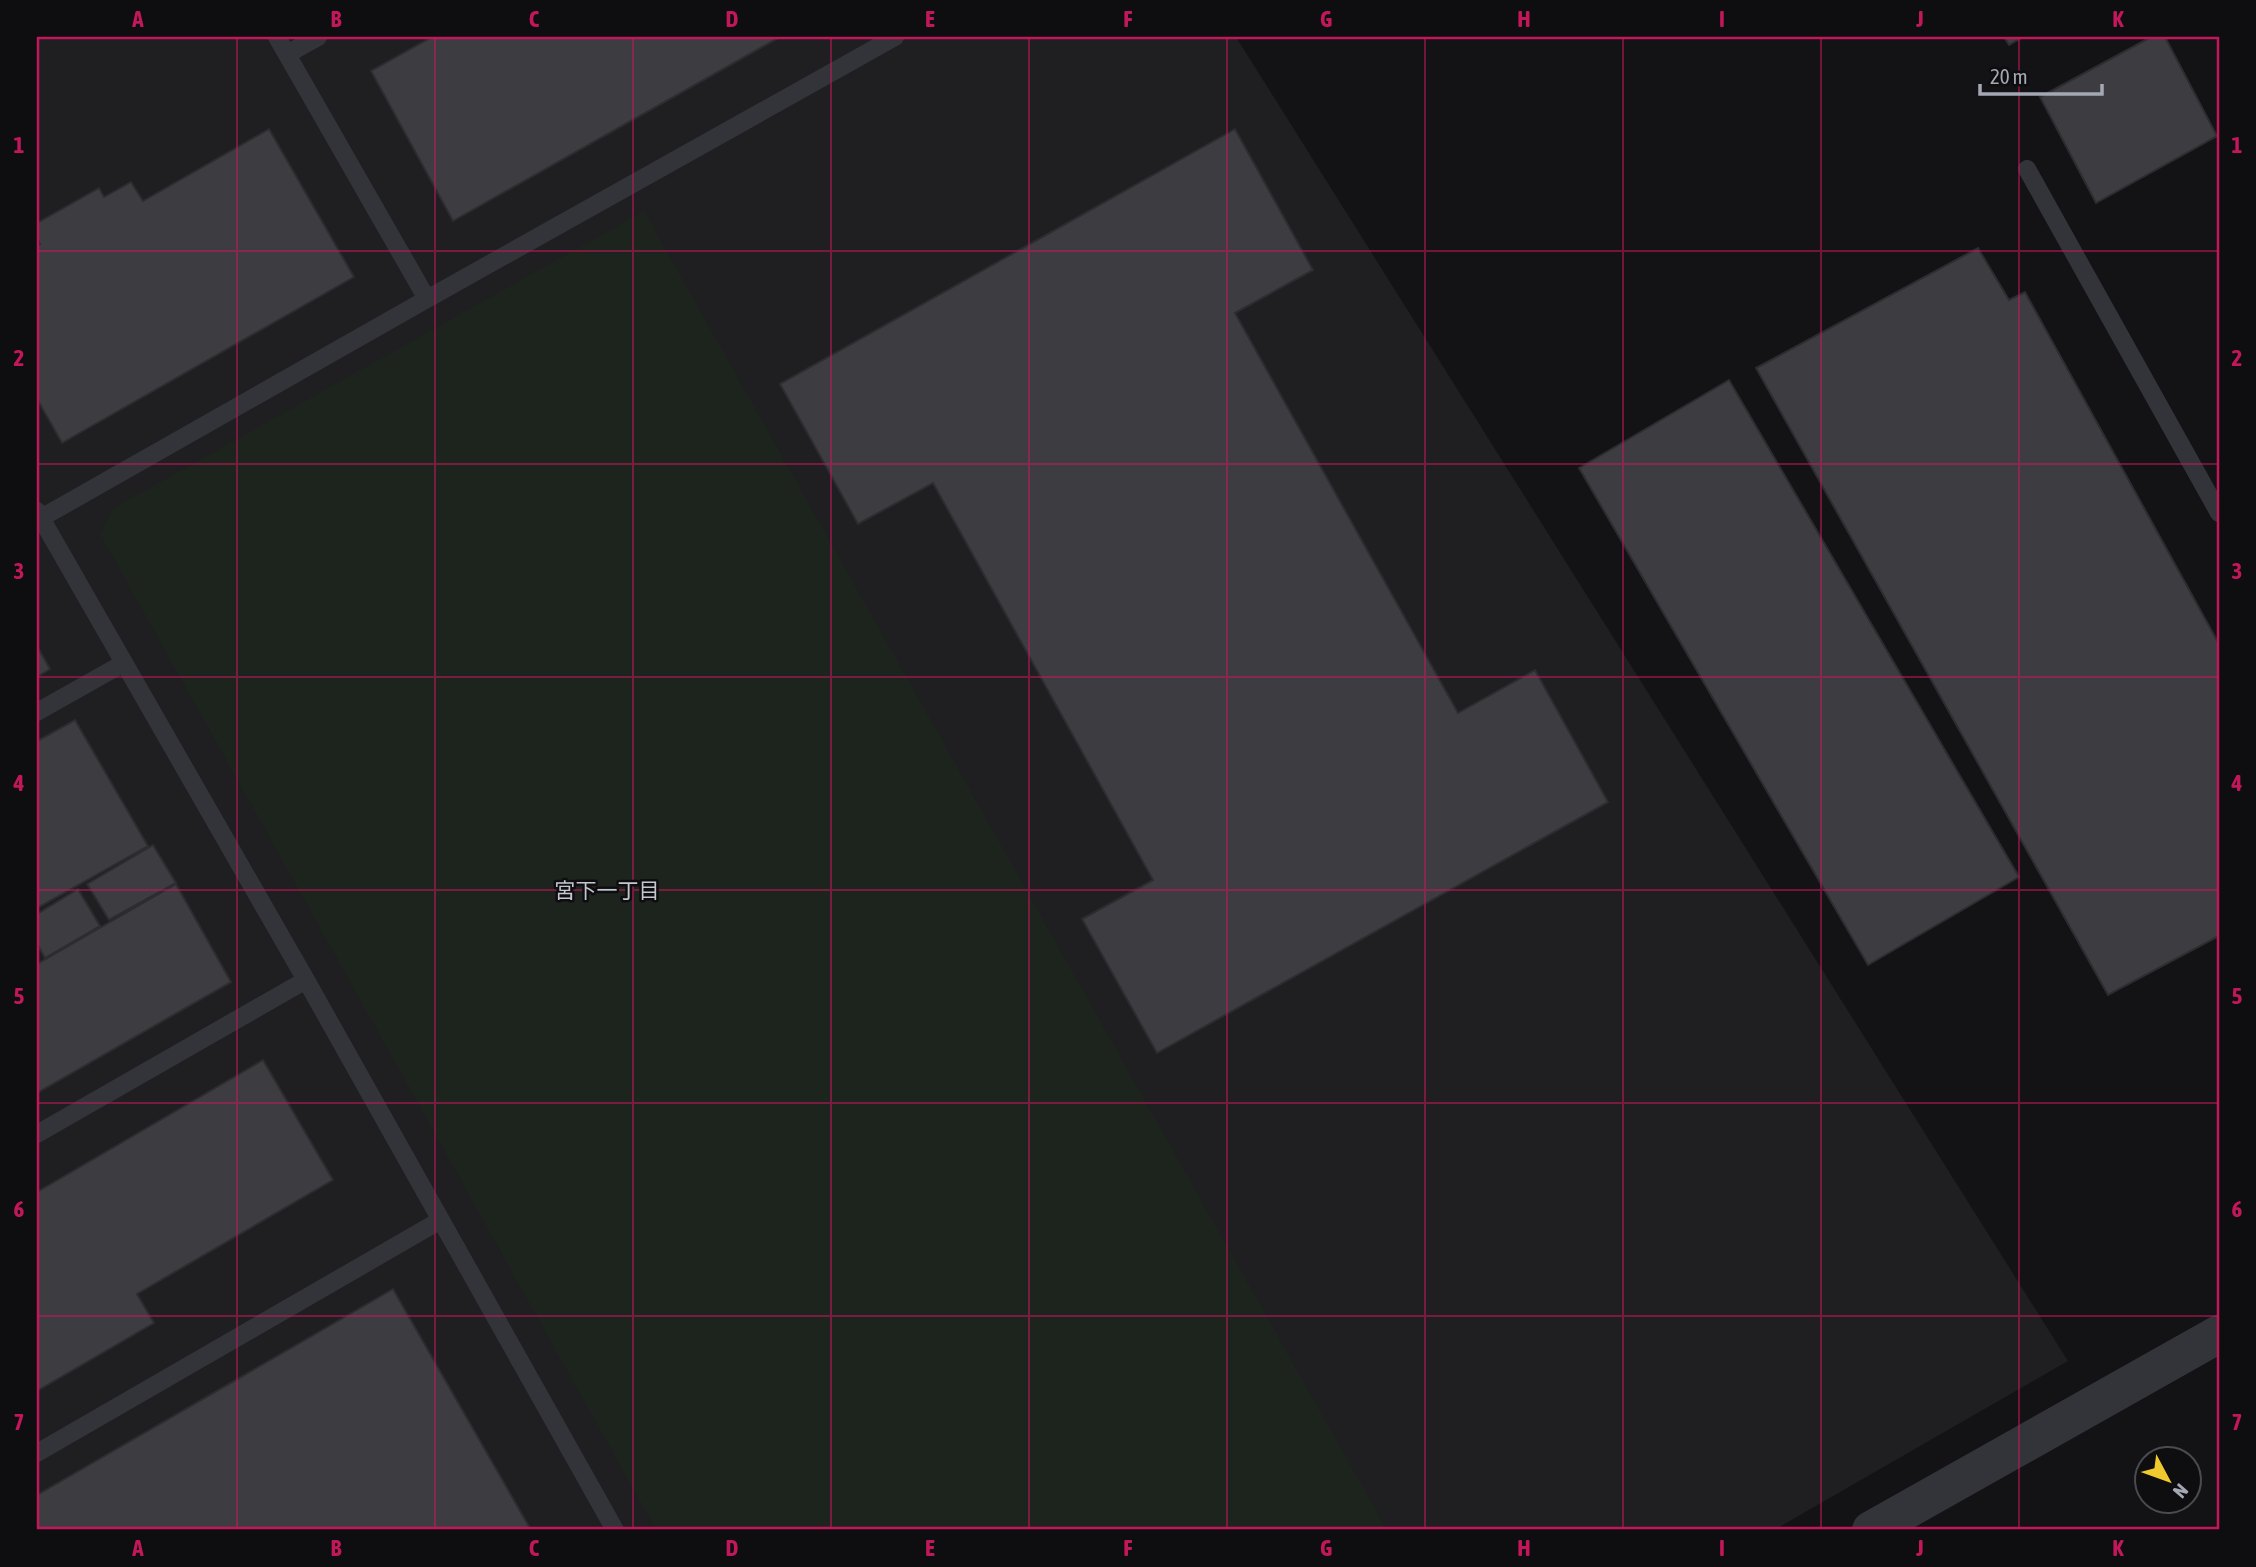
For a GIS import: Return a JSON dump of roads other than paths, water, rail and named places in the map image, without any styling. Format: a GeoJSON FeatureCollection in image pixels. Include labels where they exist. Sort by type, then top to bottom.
{"type":"FeatureCollection","features":[{"type":"Feature","properties":{"kind":"street"},"geometry":{"type":"LineString","coordinates":[[1871,1530],[2219,1334]]}},
{"type":"Feature","properties":{"kind":"lane"},"geometry":{"type":"LineString","coordinates":[[277,37],[427,299]]}},
{"type":"Feature","properties":{"kind":"lane"},"geometry":{"type":"LineString","coordinates":[[287,54],[318,37]]}},
{"type":"Feature","properties":{"kind":"lane"},"geometry":{"type":"LineString","coordinates":[[615,1530],[306,980],[39,515],[895,37]]}},
{"type":"Feature","properties":{"kind":"lane"},"geometry":{"type":"LineString","coordinates":[[2027,169],[2219,513]]}},
{"type":"Feature","properties":{"kind":"lane"},"geometry":{"type":"LineString","coordinates":[[37,712],[124,663]]}},
{"type":"Feature","properties":{"kind":"lane"},"geometry":{"type":"LineString","coordinates":[[37,1134],[306,980]]}},
{"type":"Feature","properties":{"kind":"lane"},"geometry":{"type":"LineString","coordinates":[[37,1453],[439,1221]]}},
{"type":"Feature","properties":{"kind":"district","name":"宮下一丁目"},"geometry":{"type":"Point","coordinates":[607,891]}}]}
